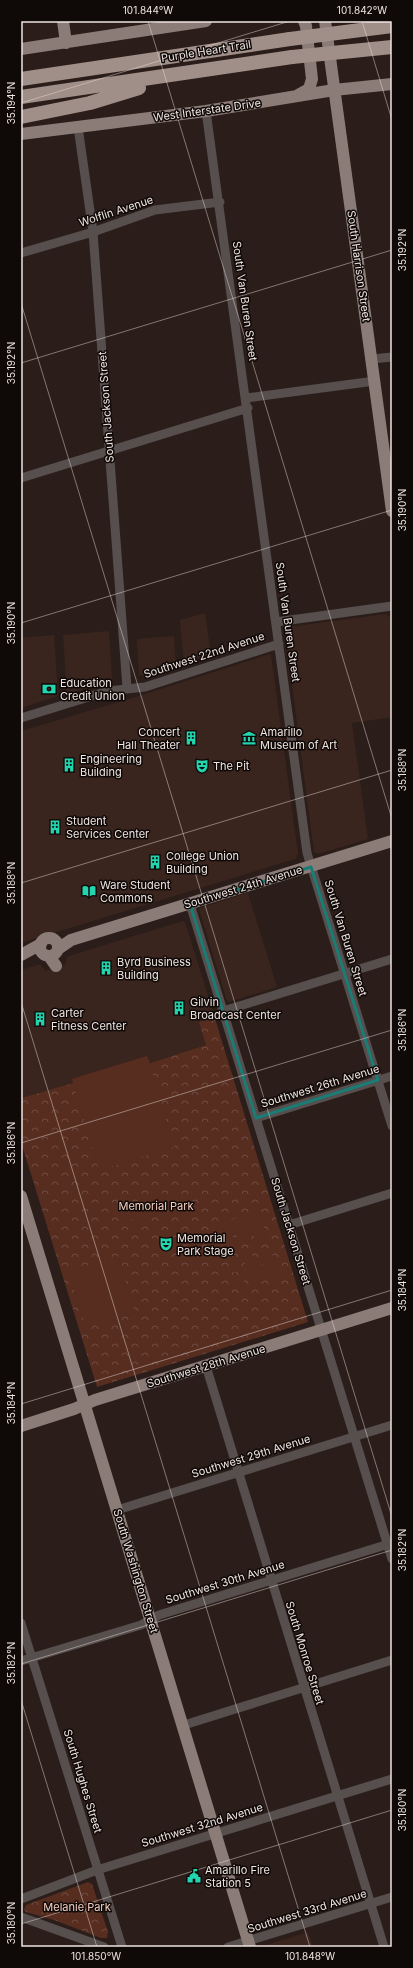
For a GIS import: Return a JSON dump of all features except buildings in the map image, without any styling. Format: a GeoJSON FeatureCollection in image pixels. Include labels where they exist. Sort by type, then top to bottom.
{"type":"FeatureCollection","features":[{"type":"Feature","properties":{"kind":"highway","name":"Purple Heart Trail"},"geometry":{"type":"LineString","coordinates":[[21,79],[290,39],[392,26]]}},
{"type":"Feature","properties":{"kind":"highway","name":"Purple Heart Trail"},"geometry":{"type":"LineString","coordinates":[[21,97],[292,57],[392,47]]}},
{"type":"Feature","properties":{"kind":"highway"},"geometry":{"type":"LineString","coordinates":[[21,70],[118,65]]}},
{"type":"Feature","properties":{"kind":"highway"},"geometry":{"type":"LineString","coordinates":[[21,117],[90,103],[183,74]]}},
{"type":"Feature","properties":{"kind":"main road"},"geometry":{"type":"LineString","coordinates":[[63,21],[66,43]]}},
{"type":"Feature","properties":{"kind":"main road"},"geometry":{"type":"LineString","coordinates":[[290,99],[309,89],[312,79],[306,26],[304,21]]}},
{"type":"Feature","properties":{"kind":"main road","name":"South Harrison Street"},"geometry":{"type":"LineString","coordinates":[[325,21],[392,511]]}},
{"type":"Feature","properties":{"kind":"main road"},"geometry":{"type":"LineString","coordinates":[[21,49],[199,22]]}},
{"type":"Feature","properties":{"kind":"main road","name":"West Interstate Drive"},"geometry":{"type":"LineString","coordinates":[[21,134],[206,111],[290,99],[334,90],[392,84]]}},
{"type":"Feature","properties":{"kind":"main road","name":"Southwest 24th Avenue"},"geometry":{"type":"LineString","coordinates":[[24,954],[50,949],[71,940],[392,841]]}},
{"type":"Feature","properties":{"kind":"main road","name":"South Washington Street"},"geometry":{"type":"LineString","coordinates":[[21,1196],[184,1725],[249,1944]]}},
{"type":"Feature","properties":{"kind":"main road","name":"Southwest 28th Avenue"},"geometry":{"type":"LineString","coordinates":[[21,1426],[84,1404],[392,1308]]}},
{"type":"Feature","properties":{"kind":"street","name":"South Van Buren Street"},"geometry":{"type":"LineString","coordinates":[[206,111],[220,202],[307,853],[392,1126]]}},
{"type":"Feature","properties":{"kind":"street","name":"South Jackson Street"},"geometry":{"type":"LineString","coordinates":[[78,127],[92,232],[127,688]]}},
{"type":"Feature","properties":{"kind":"street","name":"Wolflin Avenue"},"geometry":{"type":"LineString","coordinates":[[21,253],[92,232],[155,210],[220,202]]}},
{"type":"Feature","properties":{"kind":"street"},"geometry":{"type":"LineString","coordinates":[[372,359],[392,357]]}},
{"type":"Feature","properties":{"kind":"street"},"geometry":{"type":"LineString","coordinates":[[246,398],[374,381]]}},
{"type":"Feature","properties":{"kind":"street"},"geometry":{"type":"LineString","coordinates":[[21,478],[248,408]]}},
{"type":"Feature","properties":{"kind":"street"},"geometry":{"type":"LineString","coordinates":[[276,622],[392,606]]}},
{"type":"Feature","properties":{"kind":"street","name":"Southwest 22nd Avenue"},"geometry":{"type":"LineString","coordinates":[[21,718],[108,691],[145,687],[279,644]]}},
{"type":"Feature","properties":{"kind":"street","name":"South Jackson Street"},"geometry":{"type":"LineString","coordinates":[[190,904],[354,1436],[390,1544],[392,1559]]}},
{"type":"Feature","properties":{"kind":"street"},"geometry":{"type":"LineString","coordinates":[[223,1011],[392,959]]}},
{"type":"Feature","properties":{"kind":"street","name":"Southwest 26th Avenue"},"geometry":{"type":"LineString","coordinates":[[256,1118],[392,1076]]}},
{"type":"Feature","properties":{"kind":"street"},"geometry":{"type":"LineString","coordinates":[[289,1225],[392,1193]]}},
{"type":"Feature","properties":{"kind":"street","name":"South Monroe Street"},"geometry":{"type":"LineString","coordinates":[[206,1366],[239,1472],[270,1580],[384,1947]]}},
{"type":"Feature","properties":{"kind":"street","name":"Southwest 29th Avenue"},"geometry":{"type":"LineString","coordinates":[[117,1510],[392,1425]]}},
{"type":"Feature","properties":{"kind":"street","name":"Southwest 30th Avenue"},"geometry":{"type":"LineString","coordinates":[[21,1662],[141,1625],[159,1615],[390,1544]]}},
{"type":"Feature","properties":{"kind":"street","name":"South Hughes Street"},"geometry":{"type":"LineString","coordinates":[[21,1623],[122,1947]]}},
{"type":"Feature","properties":{"kind":"street"},"geometry":{"type":"LineString","coordinates":[[184,1725],[392,1660]]}},
{"type":"Feature","properties":{"kind":"street","name":"Southwest 32nd Avenue"},"geometry":{"type":"LineString","coordinates":[[21,1899],[97,1870],[392,1779]]}},
{"type":"Feature","properties":{"kind":"street","name":"Southwest 33rd Avenue"},"geometry":{"type":"LineString","coordinates":[[228,1947],[249,1944],[392,1897]]}},
{"type":"Feature","properties":{"kind":"street"},"geometry":{"type":"LineString","coordinates":[[21,1917],[104,1947]]}},
{"type":"Feature","properties":{"kind":"highlighted area"},"geometry":{"type":"Polygon","coordinates":[[[311,867],[378,1080],[256,1118],[190,904],[311,867]]]}},
{"type":"Feature","properties":{"kind":"shaded area"},"geometry":{"type":"Polygon","coordinates":[[[205,613],[211,655],[184,663],[180,620],[205,613]]]}},
{"type":"Feature","properties":{"kind":"shaded area"},"geometry":{"type":"Polygon","coordinates":[[[386,614],[392,619],[392,717],[352,723],[368,839],[318,854],[314,852],[285,632],[289,627],[386,614]]]}},
{"type":"Feature","properties":{"kind":"shaded area"},"geometry":{"type":"Polygon","coordinates":[[[109,631],[112,680],[67,694],[63,635],[109,631]]]}},
{"type":"Feature","properties":{"kind":"shaded area"},"geometry":{"type":"Polygon","coordinates":[[[54,635],[58,696],[21,708],[21,638],[54,635]]]}},
{"type":"Feature","properties":{"kind":"shaded area"},"geometry":{"type":"Polygon","coordinates":[[[174,636],[176,666],[142,676],[139,675],[137,639],[174,636]]]}},
{"type":"Feature","properties":{"kind":"shaded area"},"geometry":{"type":"Polygon","coordinates":[[[270,654],[298,854],[295,859],[21,943],[21,731],[139,696],[270,654]]]}},
{"type":"Feature","properties":{"kind":"shaded area"},"geometry":{"type":"Polygon","coordinates":[[[248,893],[277,987],[229,1002],[227,1001],[199,910],[200,908],[248,893]]]}},
{"type":"Feature","properties":{"kind":"shaded area"},"geometry":{"type":"Polygon","coordinates":[[[183,921],[185,922],[213,1012],[204,1015],[206,1045],[149,1063],[147,1056],[72,1079],[73,1083],[22,1099],[21,970],[41,965],[45,971],[65,965],[67,957],[75,954],[183,921]]]}},
{"type":"Feature","properties":{"kind":"shaded area"},"geometry":{"type":"Polygon","coordinates":[[[308,1932],[313,1947],[263,1947],[263,1946],[308,1932]]]}},
{"type":"Feature","properties":{"kind":"green space","name":"Memorial Park"},"geometry":{"type":"Polygon","coordinates":[[[213,1012],[308,1322],[97,1387],[21,1142],[21,1095],[22,1098],[73,1083],[72,1079],[147,1056],[150,1063],[206,1045],[199,1022],[206,1020],[204,1015],[213,1012]]]}},
{"type":"Feature","properties":{"kind":"green space"},"geometry":{"type":"Polygon","coordinates":[[[147,1056],[174,1147],[99,1170],[72,1079],[147,1056]]]}},
{"type":"Feature","properties":{"kind":"green space"},"geometry":{"type":"Polygon","coordinates":[[[158,1192],[162,1192],[164,1198],[162,1200],[144,1205],[142,1204],[141,1199],[158,1192]]]}},
{"type":"Feature","properties":{"kind":"green space"},"geometry":{"type":"Polygon","coordinates":[[[178,1195],[183,1210],[171,1213],[169,1212],[166,1198],[178,1195]]]}},
{"type":"Feature","properties":{"kind":"green space"},"geometry":{"type":"Polygon","coordinates":[[[162,1204],[164,1213],[149,1216],[148,1208],[162,1204]]]}},
{"type":"Feature","properties":{"kind":"green space"},"geometry":{"type":"Polygon","coordinates":[[[141,1206],[144,1209],[147,1219],[134,1225],[129,1209],[141,1206]]]}},
{"type":"Feature","properties":{"kind":"green space"},"geometry":{"type":"Polygon","coordinates":[[[259,1211],[267,1237],[255,1240],[247,1215],[259,1211]]]}},
{"type":"Feature","properties":{"kind":"green space"},"geometry":{"type":"Polygon","coordinates":[[[244,1216],[252,1241],[239,1245],[232,1219],[244,1216]]]}},
{"type":"Feature","properties":{"kind":"green space"},"geometry":{"type":"Polygon","coordinates":[[[228,1220],[236,1246],[224,1250],[216,1224],[228,1220]]]}},
{"type":"Feature","properties":{"kind":"green space"},"geometry":{"type":"Polygon","coordinates":[[[271,1250],[279,1276],[267,1279],[259,1254],[271,1250]]]}},
{"type":"Feature","properties":{"kind":"green space"},"geometry":{"type":"Polygon","coordinates":[[[256,1255],[263,1280],[251,1284],[243,1258],[256,1255]]]}},
{"type":"Feature","properties":{"kind":"green space"},"geometry":{"type":"Polygon","coordinates":[[[118,1256],[135,1313],[86,1328],[69,1271],[118,1256]]]}},
{"type":"Feature","properties":{"kind":"green space"},"geometry":{"type":"Polygon","coordinates":[[[236,1256],[240,1271],[234,1273],[229,1258],[236,1256]]]}},
{"type":"Feature","properties":{"kind":"green space"},"geometry":{"type":"Polygon","coordinates":[[[242,1276],[247,1290],[240,1293],[235,1278],[242,1276]]]}},
{"type":"Feature","properties":{"kind":"green space","name":"Melanie Park"},"geometry":{"type":"Polygon","coordinates":[[[88,1882],[92,1884],[108,1932],[107,1938],[101,1938],[24,1910],[26,1905],[88,1882]]]}},
{"type":"Feature","properties":{"kind":"place","name":"Education Credit Union"},"geometry":{"type":"Point","coordinates":[49,689]}},
{"type":"Feature","properties":{"kind":"place","name":"Concert Hall Theater"},"geometry":{"type":"Point","coordinates":[191,738]}},
{"type":"Feature","properties":{"kind":"place","name":"Amarillo Museum of Art"},"geometry":{"type":"Point","coordinates":[249,738]}},
{"type":"Feature","properties":{"kind":"place","name":"Engineering Building"},"geometry":{"type":"Point","coordinates":[69,765]}},
{"type":"Feature","properties":{"kind":"place","name":"The Pit"},"geometry":{"type":"Point","coordinates":[202,766]}},
{"type":"Feature","properties":{"kind":"place","name":"Student Services Center"},"geometry":{"type":"Point","coordinates":[55,827]}},
{"type":"Feature","properties":{"kind":"place","name":"College Union Building"},"geometry":{"type":"Point","coordinates":[155,862]}},
{"type":"Feature","properties":{"kind":"place","name":"Ware Student Commons"},"geometry":{"type":"Point","coordinates":[89,891]}},
{"type":"Feature","properties":{"kind":"place","name":"Byrd Business Building"},"geometry":{"type":"Point","coordinates":[106,968]}},
{"type":"Feature","properties":{"kind":"place","name":"Gilvin Broadcast Center"},"geometry":{"type":"Point","coordinates":[179,1008]}},
{"type":"Feature","properties":{"kind":"place","name":"Carter Fitness Center"},"geometry":{"type":"Point","coordinates":[40,1019]}},
{"type":"Feature","properties":{"kind":"place","name":"Memorial Park Stage"},"geometry":{"type":"Point","coordinates":[166,1244]}},
{"type":"Feature","properties":{"kind":"place","name":"Amarillo Fire Station 5"},"geometry":{"type":"Point","coordinates":[194,1876]}}]}
